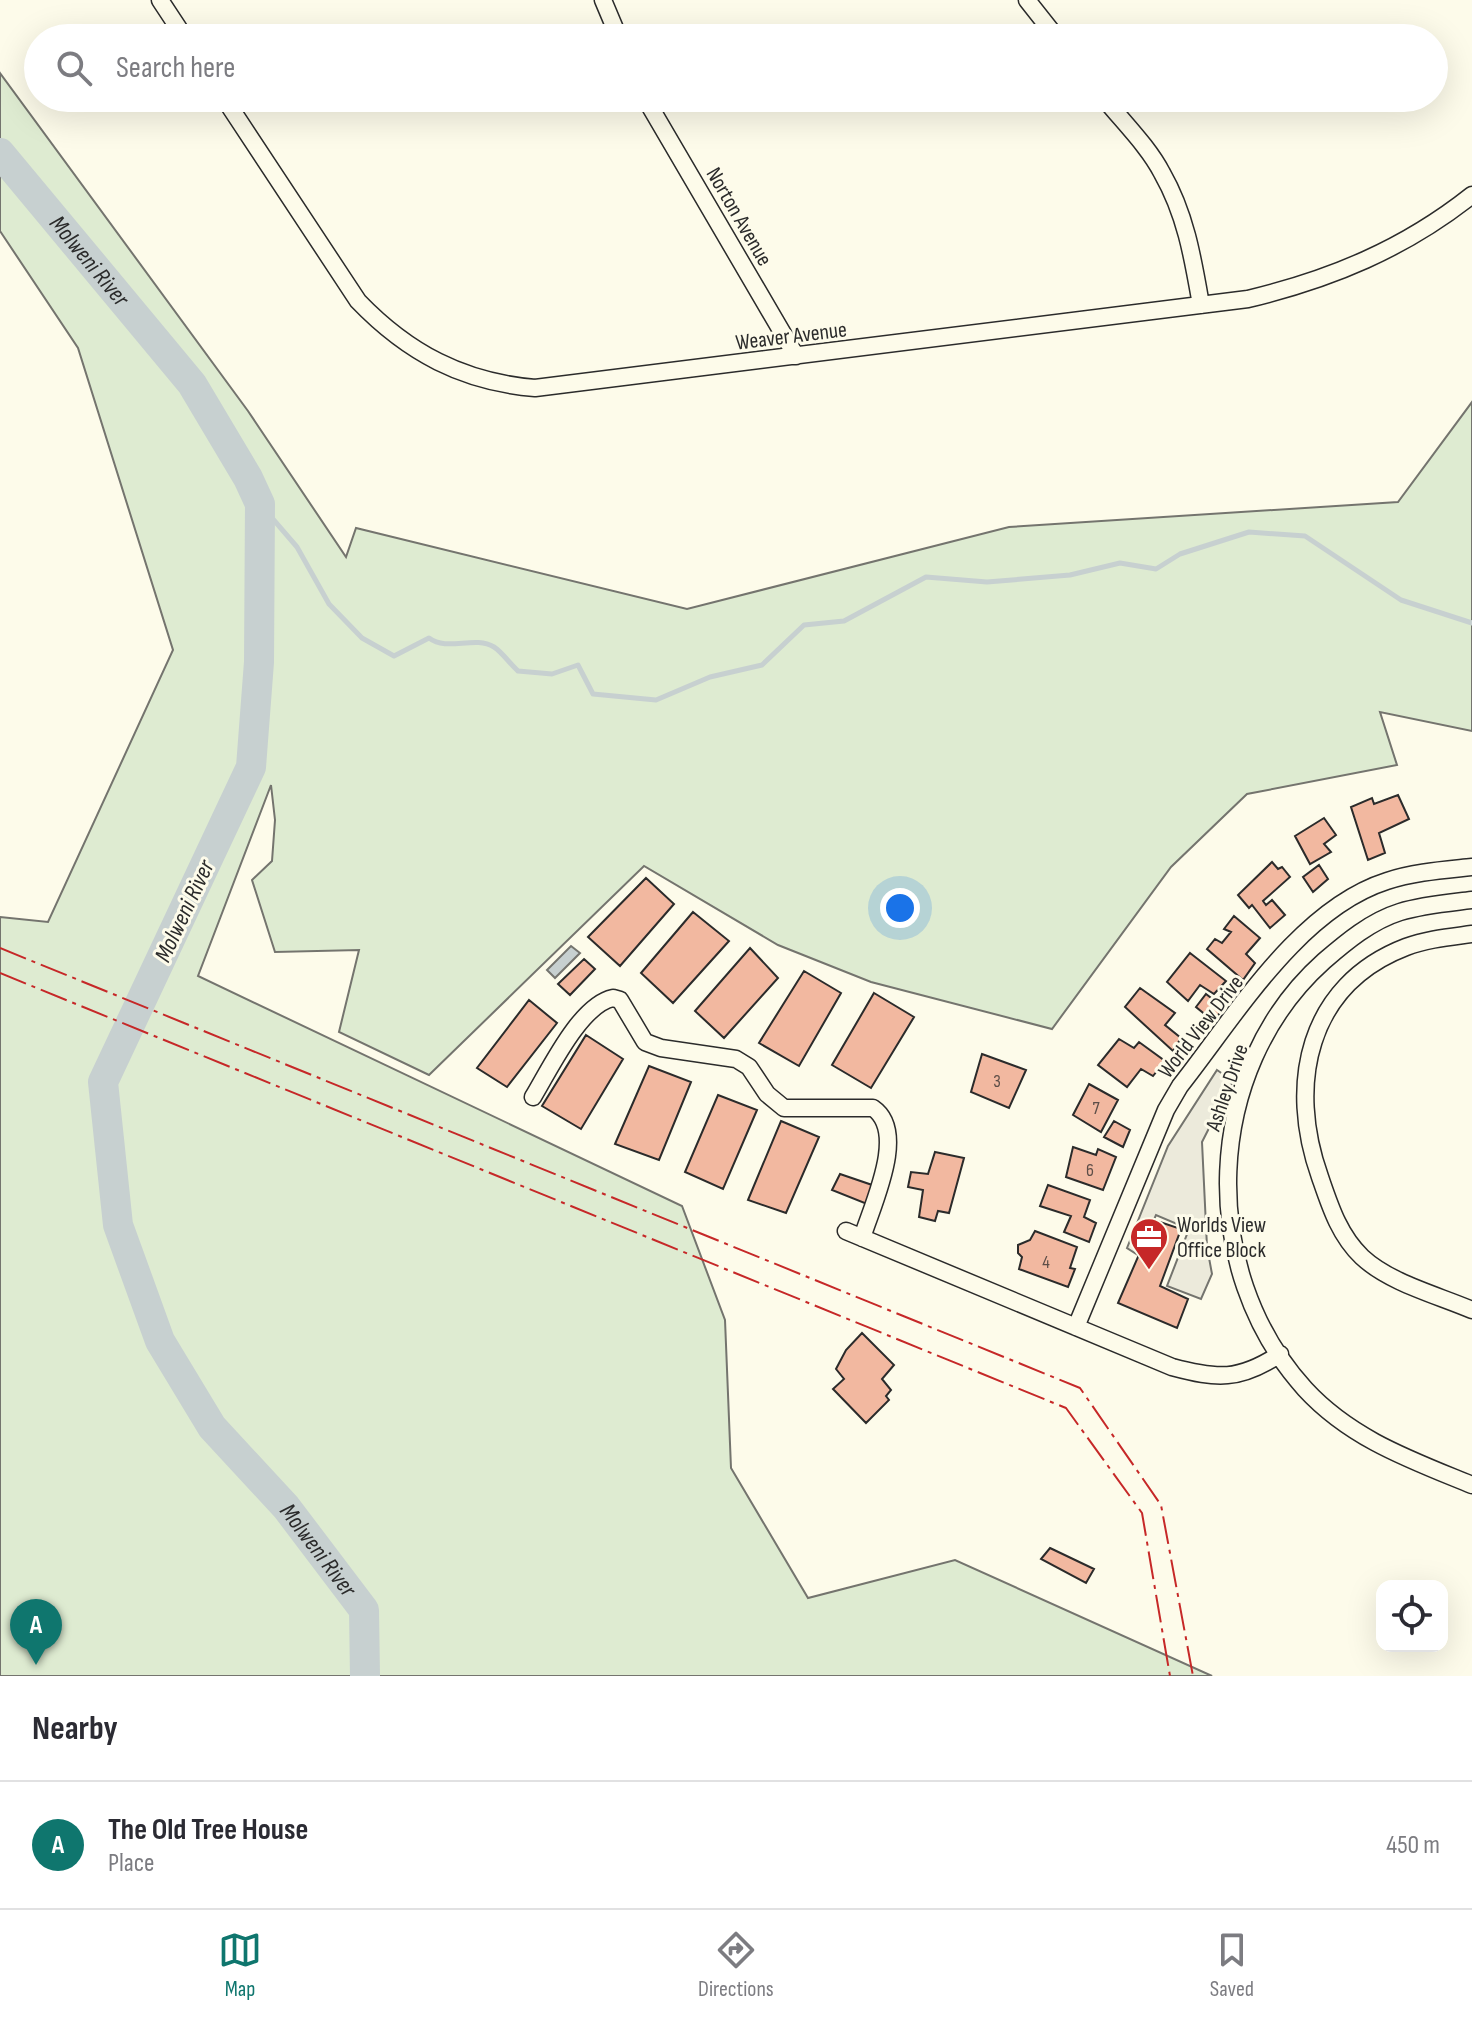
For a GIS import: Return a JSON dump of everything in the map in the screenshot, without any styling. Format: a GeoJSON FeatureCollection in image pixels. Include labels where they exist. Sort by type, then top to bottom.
{"type":"FeatureCollection","features":[{"type":"Feature","properties":{"kind":"street"},"geometry":{"type":"LineString","coordinates":[[160,0],[176,24]]}},
{"type":"Feature","properties":{"kind":"street"},"geometry":{"type":"LineString","coordinates":[[603,0],[613,24]]}},
{"type":"Feature","properties":{"kind":"street"},"geometry":{"type":"LineString","coordinates":[[1027,0],[1046,24]]}},
{"type":"Feature","properties":{"kind":"street","name":"Weaver Avenue"},"geometry":{"type":"LineString","coordinates":[[233,112],[358,301],[391,333],[440,365],[493,382],[535,388],[1263,295],[1344,271],[1422,232],[1472,195]]}},
{"type":"Feature","properties":{"kind":"street","name":"Norton Avenue"},"geometry":{"type":"LineString","coordinates":[[653,112],[796,356]]}},
{"type":"Feature","properties":{"kind":"street"},"geometry":{"type":"LineString","coordinates":[[1115,112],[1161,170],[1178,204],[1190,238],[1201,305]]}},
{"type":"Feature","properties":{"kind":"street","name":"World View Drive"},"geometry":{"type":"LineString","coordinates":[[1076,1327],[1166,1110],[1180,1086],[1291,946],[1335,905],[1359,892],[1409,876],[1472,867]]}},
{"type":"Feature","properties":{"kind":"street","name":"Ashley Drive"},"geometry":{"type":"LineString","coordinates":[[1472,900],[1399,912],[1341,946],[1297,990],[1256,1058],[1231,1132],[1226,1204],[1239,1275],[1280,1354],[1304,1388],[1354,1431],[1381,1448],[1472,1485]]}},
{"type":"Feature","properties":{"kind":"street"},"geometry":{"type":"LineString","coordinates":[[1472,934],[1407,947],[1362,972],[1327,1013],[1308,1053],[1304,1078],[1305,1118],[1314,1161],[1345,1237],[1373,1266],[1472,1310]]}},
{"type":"Feature","properties":{"kind":"street"},"geometry":{"type":"LineString","coordinates":[[533,1097],[569,1038],[592,1010],[613,998],[620,1000],[645,1042],[661,1048],[736,1059],[749,1067],[767,1094],[784,1108],[873,1108],[884,1119],[889,1143],[854,1234],[1172,1367],[1216,1377],[1252,1370],[1280,1354]]}},
{"type":"Feature","properties":{"kind":"green space"},"geometry":{"type":"Polygon","coordinates":[[[0,73],[24,106],[24,112],[29,112],[248,411],[346,557],[356,528],[687,609],[1009,527],[1398,502],[1472,402],[1472,731],[1380,712],[1397,765],[1247,794],[1171,867],[1052,1029],[871,982],[778,945],[644,866],[429,1075],[339,1032],[359,950],[275,952],[252,880],[272,861],[275,820],[271,785],[198,976],[682,1206],[725,1320],[731,1468],[808,1598],[955,1560],[1212,1676],[0,1676],[0,917],[48,922],[173,650],[78,348],[0,231],[0,73]]]}},
{"type":"Feature","properties":{"kind":"shaded area"},"geometry":{"type":"Polygon","coordinates":[[[571,946],[580,953],[555,978],[547,970],[571,946]]]}},
{"type":"Feature","properties":{"kind":"shaded area"},"geometry":{"type":"Polygon","coordinates":[[[1217,1070],[1233,1081],[1202,1142],[1207,1247],[1212,1274],[1201,1299],[1167,1286],[1189,1229],[1156,1215],[1138,1255],[1127,1248],[1168,1146],[1217,1070]]]}},
{"type":"Feature","properties":{"kind":"building"},"geometry":{"type":"Polygon","coordinates":[[[1398,795],[1409,819],[1379,833],[1385,853],[1368,860],[1351,807],[1372,798],[1374,804],[1398,795]]]}},
{"type":"Feature","properties":{"kind":"building"},"geometry":{"type":"Polygon","coordinates":[[[1324,818],[1336,835],[1324,844],[1331,852],[1310,864],[1295,836],[1324,818]]]}},
{"type":"Feature","properties":{"kind":"building"},"geometry":{"type":"Polygon","coordinates":[[[1272,862],[1278,869],[1282,867],[1290,877],[1263,901],[1266,905],[1272,900],[1285,915],[1270,928],[1252,905],[1249,908],[1238,895],[1272,862]]]}},
{"type":"Feature","properties":{"kind":"building"},"geometry":{"type":"Polygon","coordinates":[[[1319,865],[1328,879],[1313,892],[1303,877],[1319,865]]]}},
{"type":"Feature","properties":{"kind":"building"},"geometry":{"type":"Polygon","coordinates":[[[646,878],[674,904],[620,966],[588,937],[646,878]]]}},
{"type":"Feature","properties":{"kind":"building"},"geometry":{"type":"Polygon","coordinates":[[[693,912],[729,941],[673,1003],[641,973],[693,912]]]}},
{"type":"Feature","properties":{"kind":"building"},"geometry":{"type":"Polygon","coordinates":[[[1234,916],[1260,938],[1246,954],[1255,963],[1243,980],[1207,949],[1215,939],[1222,943],[1231,932],[1224,929],[1234,916]]]}},
{"type":"Feature","properties":{"kind":"building"},"geometry":{"type":"Polygon","coordinates":[[[750,948],[778,978],[724,1038],[695,1011],[750,948]]]}},
{"type":"Feature","properties":{"kind":"building"},"geometry":{"type":"Polygon","coordinates":[[[1190,953],[1226,981],[1214,994],[1200,985],[1188,1001],[1167,982],[1190,953]]]}},
{"type":"Feature","properties":{"kind":"building"},"geometry":{"type":"Polygon","coordinates":[[[584,959],[595,969],[570,995],[558,984],[584,959]]]}},
{"type":"Feature","properties":{"kind":"building"},"geometry":{"type":"Polygon","coordinates":[[[804,971],[841,993],[799,1066],[759,1043],[804,971]]]}},
{"type":"Feature","properties":{"kind":"building"},"geometry":{"type":"Polygon","coordinates":[[[1140,988],[1175,1013],[1165,1025],[1181,1038],[1173,1051],[1125,1007],[1140,988]]]}},
{"type":"Feature","properties":{"kind":"building"},"geometry":{"type":"Polygon","coordinates":[[[874,993],[914,1017],[871,1088],[832,1065],[874,993]]]}},
{"type":"Feature","properties":{"kind":"building"},"geometry":{"type":"Polygon","coordinates":[[[1206,994],[1224,1008],[1213,1021],[1196,1007],[1206,994]]]}},
{"type":"Feature","properties":{"kind":"building"},"geometry":{"type":"Polygon","coordinates":[[[529,1000],[557,1023],[507,1087],[477,1068],[529,1000]]]}},
{"type":"Feature","properties":{"kind":"building"},"geometry":{"type":"Polygon","coordinates":[[[586,1035],[623,1059],[581,1129],[542,1106],[586,1035]]]}},
{"type":"Feature","properties":{"kind":"building"},"geometry":{"type":"Polygon","coordinates":[[[1119,1039],[1134,1048],[1139,1042],[1165,1061],[1153,1076],[1141,1069],[1127,1087],[1098,1065],[1119,1039]]]}},
{"type":"Feature","properties":{"kind":"building"},"geometry":{"type":"Polygon","coordinates":[[[982,1054],[1026,1070],[1009,1108],[971,1092],[982,1054]]]}},
{"type":"Feature","properties":{"kind":"building"},"geometry":{"type":"Polygon","coordinates":[[[649,1066],[691,1082],[659,1160],[615,1144],[649,1066]]]}},
{"type":"Feature","properties":{"kind":"building"},"geometry":{"type":"Polygon","coordinates":[[[1089,1084],[1118,1100],[1101,1132],[1073,1115],[1089,1084]]]}},
{"type":"Feature","properties":{"kind":"building"},"geometry":{"type":"Polygon","coordinates":[[[718,1095],[757,1110],[723,1189],[685,1172],[718,1095]]]}},
{"type":"Feature","properties":{"kind":"building"},"geometry":{"type":"Polygon","coordinates":[[[781,1121],[819,1137],[786,1213],[748,1200],[781,1121]]]}},
{"type":"Feature","properties":{"kind":"building"},"geometry":{"type":"Polygon","coordinates":[[[1114,1121],[1130,1130],[1123,1147],[1104,1137],[1114,1121]]]}},
{"type":"Feature","properties":{"kind":"building"},"geometry":{"type":"Polygon","coordinates":[[[1073,1147],[1096,1155],[1098,1149],[1116,1157],[1103,1190],[1066,1177],[1073,1147]]]}},
{"type":"Feature","properties":{"kind":"building"},"geometry":{"type":"Polygon","coordinates":[[[935,1152],[964,1158],[949,1213],[938,1211],[935,1221],[919,1217],[923,1190],[908,1187],[911,1172],[928,1174],[935,1152]]]}},
{"type":"Feature","properties":{"kind":"building"},"geometry":{"type":"Polygon","coordinates":[[[840,1174],[878,1187],[872,1206],[832,1190],[840,1174]]]}},
{"type":"Feature","properties":{"kind":"building"},"geometry":{"type":"Polygon","coordinates":[[[1048,1185],[1090,1200],[1084,1217],[1096,1223],[1089,1242],[1064,1232],[1071,1216],[1040,1206],[1048,1185]]]}},
{"type":"Feature","properties":{"kind":"building","name":"Worlds View Office Block"},"geometry":{"type":"Polygon","coordinates":[[[1154,1220],[1181,1229],[1160,1286],[1188,1299],[1177,1328],[1118,1303],[1154,1220]]]}},
{"type":"Feature","properties":{"kind":"building"},"geometry":{"type":"Polygon","coordinates":[[[1035,1231],[1077,1247],[1070,1268],[1075,1269],[1068,1287],[1019,1269],[1022,1257],[1018,1253],[1018,1245],[1030,1240],[1035,1231]]]}},
{"type":"Feature","properties":{"kind":"building"},"geometry":{"type":"Polygon","coordinates":[[[862,1333],[894,1365],[882,1379],[891,1390],[886,1396],[889,1400],[866,1423],[833,1389],[844,1379],[836,1369],[846,1350],[862,1333]]]}},
{"type":"Feature","properties":{"kind":"building"},"geometry":{"type":"Polygon","coordinates":[[[1050,1548],[1094,1569],[1086,1583],[1041,1559],[1050,1548]]]}},
{"type":"Feature","properties":{"kind":"waterway","name":"Molweni River"},"geometry":{"type":"LineString","coordinates":[[0,153],[192,384],[260,504],[259,662],[251,767],[103,1082],[118,1225],[160,1341],[212,1427],[286,1507],[364,1610],[365,1676]]}},
{"type":"Feature","properties":{"kind":"waterway"},"geometry":{"type":"LineString","coordinates":[[260,504],[297,547],[329,604],[362,638],[394,656],[429,638],[444,644],[486,644],[497,649],[518,671],[552,674],[578,665],[593,694],[656,700],[710,677],[762,665],[804,625],[844,621],[926,577],[987,582],[1070,575],[1120,563],[1156,569],[1180,554],[1249,532],[1305,536],[1401,600],[1472,623]]}},
{"type":"Feature","properties":{"kind":"power"},"geometry":{"type":"LineString","coordinates":[[0,948],[1080,1388],[1161,1505],[1193,1676]]}},
{"type":"Feature","properties":{"kind":"power"},"geometry":{"type":"LineString","coordinates":[[0,973],[1066,1408],[1142,1513],[1170,1676]]}},
{"type":"Feature","properties":{"kind":"place","name":"Worlds View Office Block"},"geometry":{"type":"Point","coordinates":[1149,1271]}},
{"type":"Feature","properties":{"kind":"place","name":"The Old Tree House"},"geometry":{"type":"Point","coordinates":[36,1665]}}]}
